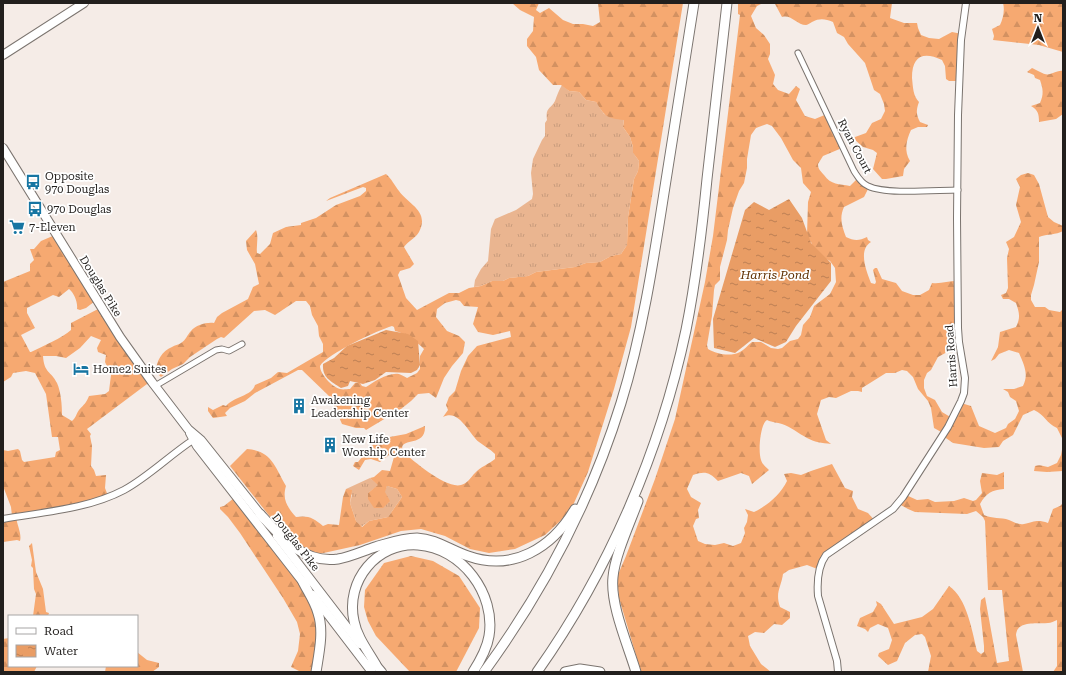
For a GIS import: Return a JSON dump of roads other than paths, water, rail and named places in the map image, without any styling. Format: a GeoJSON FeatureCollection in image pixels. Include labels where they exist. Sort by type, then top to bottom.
{"type":"FeatureCollection","features":[{"type":"Feature","properties":{"kind":"highway"},"geometry":{"type":"LineString","coordinates":[[484,672],[544,580],[567,538],[611,434],[623,397],[643,319],[656,248],[694,3]]}},
{"type":"Feature","properties":{"kind":"highway"},"geometry":{"type":"LineString","coordinates":[[636,672],[615,606],[613,577],[616,562],[652,463],[682,347],[697,268],[727,3]]}},
{"type":"Feature","properties":{"kind":"highway"},"geometry":{"type":"LineString","coordinates":[[537,672],[575,613],[608,552],[639,484],[666,409]]}},
{"type":"Feature","properties":{"kind":"highway"},"geometry":{"type":"LineString","coordinates":[[260,514],[288,544],[302,553],[318,558],[342,558],[394,541],[418,538],[436,542],[474,558],[493,561],[506,560],[525,555],[536,550],[552,539],[568,520],[593,479]]}},
{"type":"Feature","properties":{"kind":"highway"},"geometry":{"type":"LineString","coordinates":[[377,670],[360,638],[354,623],[352,605],[356,587],[360,576],[367,566],[381,555],[391,549],[402,546],[418,545],[440,550],[456,560],[470,573],[482,591],[488,608],[490,630],[484,653],[473,672]]}},
{"type":"Feature","properties":{"kind":"highway"},"geometry":{"type":"LineString","coordinates":[[303,582],[320,618],[321,631],[316,672]]}},
{"type":"Feature","properties":{"kind":"highway"},"geometry":{"type":"LineString","coordinates":[[565,672],[580,670],[600,672]]}},
{"type":"Feature","properties":{"kind":"main road"},"geometry":{"type":"LineString","coordinates":[[3,55],[84,3]]}},
{"type":"Feature","properties":{"kind":"main road","name":"Douglas Pike"},"geometry":{"type":"LineString","coordinates":[[3,148],[130,352],[188,429],[201,440],[260,514],[377,670]]}},
{"type":"Feature","properties":{"kind":"main road","name":"Douglas Pike"},"geometry":{"type":"LineString","coordinates":[[188,429],[193,440],[303,582],[377,670]]}},
{"type":"Feature","properties":{"kind":"street","name":"Harris Road"},"geometry":{"type":"LineString","coordinates":[[838,672],[837,661],[818,596],[817,589],[822,561],[826,555],[897,506],[948,427],[964,393],[965,378],[958,328],[958,190],[959,84],[961,40],[966,3]]}},
{"type":"Feature","properties":{"kind":"street","name":"Ryan Court"},"geometry":{"type":"LineString","coordinates":[[798,53],[854,171],[861,181],[867,186],[883,191],[958,190]]}},
{"type":"Feature","properties":{"kind":"street"},"geometry":{"type":"LineString","coordinates":[[155,386],[216,350],[222,349],[229,351],[242,344]]}},
{"type":"Feature","properties":{"kind":"street"},"geometry":{"type":"LineString","coordinates":[[3,519],[80,506],[112,496],[130,486],[193,440]]}},
{"type":"Feature","properties":{"kind":"water","name":"Harris Pond"},"geometry":{"type":"Polygon","coordinates":[[[789,199],[802,218],[811,243],[831,263],[831,281],[796,326],[786,342],[775,347],[754,338],[735,353],[714,348],[713,319],[745,210],[754,202],[769,210],[789,199]]]}},
{"type":"Feature","properties":{"kind":"water"},"geometry":{"type":"Polygon","coordinates":[[[386,330],[408,334],[418,341],[420,365],[417,370],[411,373],[386,372],[375,380],[363,384],[350,381],[348,386],[341,388],[326,376],[323,369],[323,364],[334,358],[347,346],[386,330]]]}},
{"type":"Feature","properties":{"kind":"place","name":"Opposite 970 Douglas"},"geometry":{"type":"Point","coordinates":[33,182]}},
{"type":"Feature","properties":{"kind":"place","name":"970 Douglas"},"geometry":{"type":"Point","coordinates":[35,209]}},
{"type":"Feature","properties":{"kind":"place","name":"7-Eleven"},"geometry":{"type":"Point","coordinates":[17,227]}},
{"type":"Feature","properties":{"kind":"place","name":"Home2 Suites"},"geometry":{"type":"Point","coordinates":[81,369]}},
{"type":"Feature","properties":{"kind":"place","name":"Awakening Leadership Center"},"geometry":{"type":"Point","coordinates":[299,406]}},
{"type":"Feature","properties":{"kind":"place","name":"New Life Worship Center"},"geometry":{"type":"Point","coordinates":[330,445]}}]}
